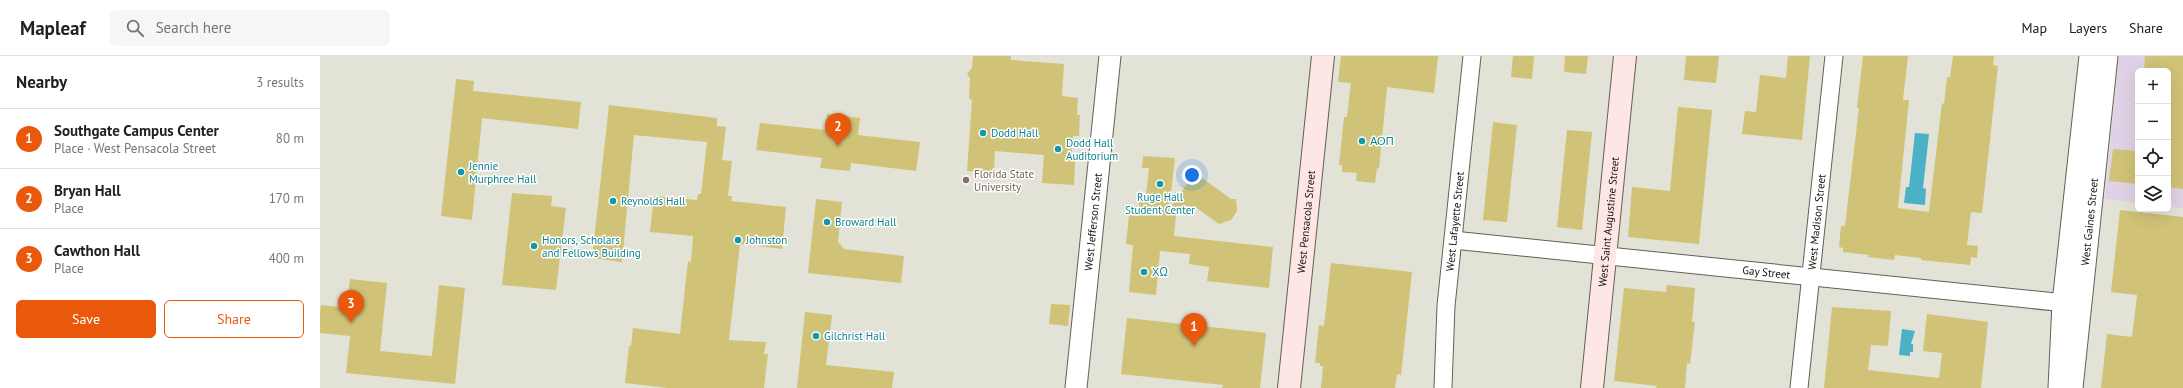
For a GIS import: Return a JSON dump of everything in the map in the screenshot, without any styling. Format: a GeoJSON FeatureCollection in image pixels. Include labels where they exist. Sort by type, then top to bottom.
{"type":"FeatureCollection","features":[{"type":"Feature","properties":{"kind":"main road","name":"West Pensacola Street"},"geometry":{"type":"LineString","coordinates":[[1289,388],[1323,56]]}},
{"type":"Feature","properties":{"kind":"main road","name":"West Saint Augustine Street"},"geometry":{"type":"LineString","coordinates":[[1592,388],[1625,56]]}},
{"type":"Feature","properties":{"kind":"street","name":"West Jefferson Street"},"geometry":{"type":"LineString","coordinates":[[1076,388],[1110,56]]}},
{"type":"Feature","properties":{"kind":"street","name":"West Lafayette Street"},"geometry":{"type":"LineString","coordinates":[[1443,388],[1446,306],[1472,56]]}},
{"type":"Feature","properties":{"kind":"street","name":"West Madison Street"},"geometry":{"type":"LineString","coordinates":[[1799,388],[1834,56]]}},
{"type":"Feature","properties":{"kind":"street","name":"West Gaines Street"},"geometry":{"type":"LineString","coordinates":[[2090,56],[2095,88]]}},
{"type":"Feature","properties":{"kind":"street","name":"West Gaines Street"},"geometry":{"type":"LineString","coordinates":[[2059,388],[2072,304],[2095,88],[2107,56]]}},
{"type":"Feature","properties":{"kind":"street","name":"Gay Street"},"geometry":{"type":"LineString","coordinates":[[1453,240],[2072,304]]}},
{"type":"Feature","properties":{"kind":"street","name":"West Gaines Street"},"geometry":{"type":"LineString","coordinates":[[2072,304],[2072,388]]}},
{"type":"Feature","properties":{"kind":"shaded area"},"geometry":{"type":"Polygon","coordinates":[[[2119,56],[2183,56],[2183,208],[2171,206],[2171,68],[2135,68],[2135,203],[2105,199],[2119,56]]]}},
{"type":"Feature","properties":{"kind":"water"},"geometry":{"type":"Polygon","coordinates":[[[1915,133],[1929,134],[1923,188],[1926,189],[1925,205],[1904,203],[1906,187],[1909,187],[1915,133]]]}},
{"type":"Feature","properties":{"kind":"water"},"geometry":{"type":"Polygon","coordinates":[[[1902,329],[1915,331],[1911,344],[1913,344],[1913,352],[1910,352],[1910,356],[1899,355],[1902,329]]]}},
{"type":"Feature","properties":{"kind":"building","name":"Dodd Hall"},"geometry":{"type":"Polygon","coordinates":[[[973,56],[1011,56],[1011,60],[1064,64],[1062,96],[1078,98],[1077,115],[1080,115],[1079,136],[1073,136],[1071,161],[1075,161],[1074,185],[1042,183],[1044,155],[995,151],[994,173],[967,171],[972,100],[969,99],[970,78],[967,74],[972,68],[973,56]]]}},
{"type":"Feature","properties":{"kind":"building"},"geometry":{"type":"Polygon","coordinates":[[[1341,56],[1438,56],[1434,93],[1387,87],[1379,169],[1377,168],[1375,183],[1356,181],[1357,173],[1342,172],[1342,165],[1339,165],[1344,117],[1347,117],[1351,83],[1338,82],[1341,56]]]}},
{"type":"Feature","properties":{"kind":"building"},"geometry":{"type":"Polygon","coordinates":[[[1513,56],[1534,56],[1532,79],[1511,77],[1513,56]]]}},
{"type":"Feature","properties":{"kind":"building"},"geometry":{"type":"Polygon","coordinates":[[[1565,56],[1588,56],[1586,74],[1564,72],[1565,56]]]}},
{"type":"Feature","properties":{"kind":"building"},"geometry":{"type":"Polygon","coordinates":[[[1686,56],[1719,56],[1716,83],[1684,80],[1686,56]]]}},
{"type":"Feature","properties":{"kind":"building"},"geometry":{"type":"Polygon","coordinates":[[[1788,56],[1810,56],[1802,140],[1742,134],[1745,111],[1756,112],[1760,75],[1786,78],[1788,56]]]}},
{"type":"Feature","properties":{"kind":"building"},"geometry":{"type":"Polygon","coordinates":[[[1863,56],[1908,56],[1903,100],[1909,100],[1898,208],[1929,212],[1942,103],[1944,104],[1947,77],[1950,77],[1953,56],[1994,56],[1993,65],[1998,66],[1982,213],[1971,212],[1967,245],[1978,246],[1977,258],[1971,257],[1970,265],[1921,260],[1921,258],[1895,255],[1894,260],[1868,257],[1869,255],[1843,252],[1843,248],[1839,247],[1841,226],[1845,226],[1859,108],[1857,108],[1863,56]]]}},
{"type":"Feature","properties":{"kind":"building"},"geometry":{"type":"Polygon","coordinates":[[[2145,56],[2183,56],[2183,189],[2171,187],[2171,68],[2144,68],[2145,56]]]}},
{"type":"Feature","properties":{"kind":"building","name":"Jennie Murphree Hall"},"geometry":{"type":"Polygon","coordinates":[[[456,79],[474,81],[473,91],[581,102],[578,129],[482,118],[472,220],[441,216],[456,79]]]}},
{"type":"Feature","properties":{"kind":"building"},"geometry":{"type":"Polygon","coordinates":[[[609,105],[717,118],[717,126],[726,127],[722,160],[732,161],[728,196],[732,196],[731,201],[786,207],[782,249],[740,244],[729,340],[766,342],[764,354],[768,354],[764,388],[668,388],[625,383],[629,346],[631,346],[633,328],[680,334],[688,261],[691,262],[693,236],[650,232],[654,196],[697,200],[698,194],[701,194],[707,142],[634,135],[622,262],[592,258],[609,105]]]}},
{"type":"Feature","properties":{"kind":"building"},"geometry":{"type":"Polygon","coordinates":[[[1678,107],[1712,110],[1699,244],[1628,237],[1632,187],[1670,191],[1678,107]]]}},
{"type":"Feature","properties":{"kind":"building"},"geometry":{"type":"Polygon","coordinates":[[[827,114],[860,118],[858,135],[920,142],[916,171],[851,163],[850,171],[820,168],[822,158],[756,150],[760,123],[826,130],[827,114]]]}},
{"type":"Feature","properties":{"kind":"building"},"geometry":{"type":"Polygon","coordinates":[[[1493,122],[1517,125],[1507,222],[1483,220],[1493,122]]]}},
{"type":"Feature","properties":{"kind":"building"},"geometry":{"type":"Polygon","coordinates":[[[1567,130],[1592,132],[1582,230],[1557,227],[1567,130]]]}},
{"type":"Feature","properties":{"kind":"building"},"geometry":{"type":"Polygon","coordinates":[[[2113,149],[2135,151],[2135,184],[2109,181],[2113,149]]]}},
{"type":"Feature","properties":{"kind":"building"},"geometry":{"type":"Polygon","coordinates":[[[1143,156],[1175,158],[1169,209],[1195,173],[1231,199],[1236,199],[1237,211],[1231,220],[1219,224],[1195,207],[1177,206],[1174,236],[1273,247],[1269,288],[1207,281],[1209,267],[1189,264],[1190,254],[1160,251],[1156,295],[1129,292],[1133,245],[1126,244],[1129,215],[1138,216],[1140,194],[1146,195],[1149,168],[1142,168],[1143,156]]]}},
{"type":"Feature","properties":{"kind":"building","name":"Honors, Scholars and Fellows Building"},"geometry":{"type":"Polygon","coordinates":[[[512,193],[552,196],[551,206],[566,208],[556,290],[502,285],[512,193]]]}},
{"type":"Feature","properties":{"kind":"building","name":"Broward Hall"},"geometry":{"type":"Polygon","coordinates":[[[816,199],[842,202],[838,242],[844,249],[904,256],[901,283],[808,273],[816,199]]]}},
{"type":"Feature","properties":{"kind":"building"},"geometry":{"type":"Polygon","coordinates":[[[2120,210],[2183,217],[2183,388],[2101,388],[2107,334],[2132,337],[2137,295],[2111,292],[2120,210]]]}},
{"type":"Feature","properties":{"kind":"building"},"geometry":{"type":"Polygon","coordinates":[[[1331,263],[1412,272],[1401,375],[1397,374],[1395,388],[1321,388],[1323,366],[1320,366],[1320,363],[1315,363],[1319,325],[1324,326],[1331,263]]]}},
{"type":"Feature","properties":{"kind":"building"},"geometry":{"type":"Polygon","coordinates":[[[350,279],[387,283],[380,351],[432,356],[439,285],[465,288],[455,384],[346,373],[350,336],[320,333],[320,312],[321,305],[347,308],[350,279]]]}},
{"type":"Feature","properties":{"kind":"building"},"geometry":{"type":"Polygon","coordinates":[[[1667,285],[1695,288],[1692,322],[1695,322],[1690,364],[1687,363],[1685,388],[1656,388],[1657,386],[1614,381],[1624,288],[1666,292],[1667,285]]]}},
{"type":"Feature","properties":{"kind":"building"},"geometry":{"type":"Polygon","coordinates":[[[1051,304],[1070,305],[1068,326],[1049,324],[1051,304]]]}},
{"type":"Feature","properties":{"kind":"building"},"geometry":{"type":"Polygon","coordinates":[[[1832,307],[1891,311],[1888,346],[1871,345],[1868,370],[1939,378],[1942,353],[1923,351],[1927,314],[1988,322],[1981,388],[1824,388],[1832,307]]]}},
{"type":"Feature","properties":{"kind":"building","name":"Gilchrist Hall"},"geometry":{"type":"Polygon","coordinates":[[[805,312],[832,315],[826,365],[894,372],[892,388],[797,388],[805,312]]]}},
{"type":"Feature","properties":{"kind":"building"},"geometry":{"type":"Polygon","coordinates":[[[1127,318],[1266,333],[1260,388],[1222,388],[1223,385],[1121,374],[1127,318]]]}},
{"type":"Feature","properties":{"kind":"place","name":"Dodd Hall"},"geometry":{"type":"Point","coordinates":[983,133]}},
{"type":"Feature","properties":{"kind":"place","name":"ΑΟΠ"},"geometry":{"type":"Point","coordinates":[1362,141]}},
{"type":"Feature","properties":{"kind":"place","name":"Bryan Hall"},"geometry":{"type":"Point","coordinates":[838,146]}},
{"type":"Feature","properties":{"kind":"place","name":"Dodd Hall Auditorium"},"geometry":{"type":"Point","coordinates":[1058,149]}},
{"type":"Feature","properties":{"kind":"place","name":"Jennie Murphree Hall"},"geometry":{"type":"Point","coordinates":[461,172]}},
{"type":"Feature","properties":{"kind":"place","name":"Florida State University"},"geometry":{"type":"Point","coordinates":[966,180]}},
{"type":"Feature","properties":{"kind":"place","name":"Ruge Hall Student Center"},"geometry":{"type":"Point","coordinates":[1160,184]}},
{"type":"Feature","properties":{"kind":"place","name":"Reynolds Hall"},"geometry":{"type":"Point","coordinates":[613,201]}},
{"type":"Feature","properties":{"kind":"place","name":"Broward Hall"},"geometry":{"type":"Point","coordinates":[827,222]}},
{"type":"Feature","properties":{"kind":"place","name":"Johnston"},"geometry":{"type":"Point","coordinates":[738,240]}},
{"type":"Feature","properties":{"kind":"place","name":"Honors, Scholars and Fellows Building"},"geometry":{"type":"Point","coordinates":[534,246]}},
{"type":"Feature","properties":{"kind":"place","name":"ΧΩ"},"geometry":{"type":"Point","coordinates":[1144,272]}},
{"type":"Feature","properties":{"kind":"place","name":"Cawthon Hall"},"geometry":{"type":"Point","coordinates":[351,323]}},
{"type":"Feature","properties":{"kind":"place","name":"Gilchrist Hall"},"geometry":{"type":"Point","coordinates":[816,336]}},
{"type":"Feature","properties":{"kind":"place","name":"Southgate Campus Center"},"geometry":{"type":"Point","coordinates":[1194,346]}}]}
